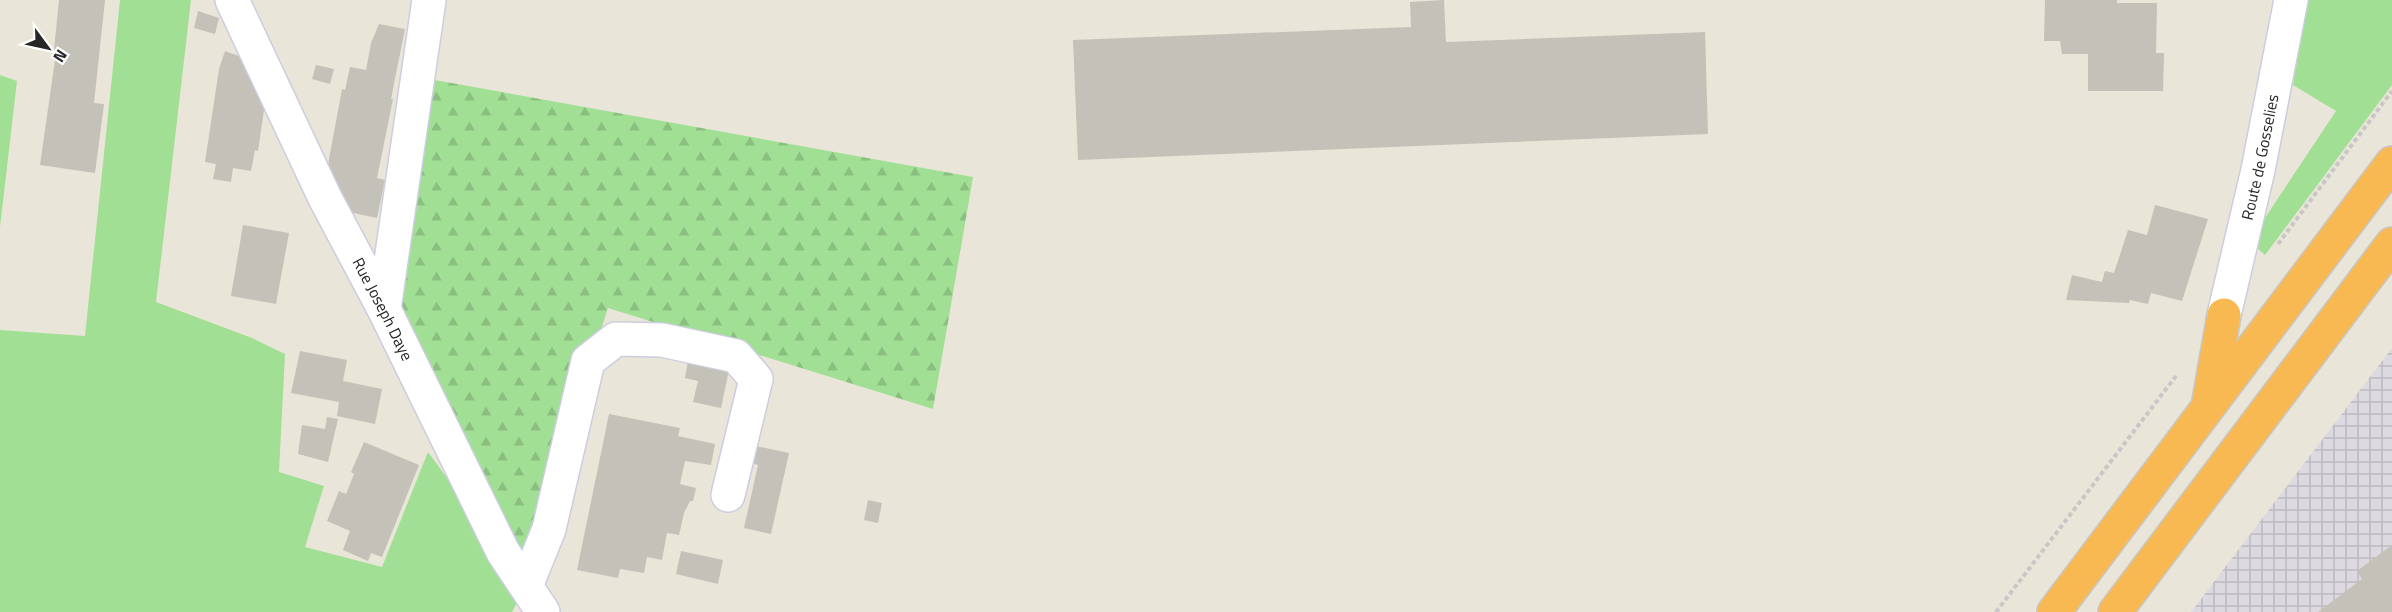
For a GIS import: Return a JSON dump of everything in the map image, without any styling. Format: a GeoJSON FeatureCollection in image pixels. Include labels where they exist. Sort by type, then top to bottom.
{"type":"FeatureCollection","features":[{"type":"Feature","properties":{"kind":"highway"},"geometry":{"type":"LineString","coordinates":[[2054,612],[2392,163]]}},
{"type":"Feature","properties":{"kind":"highway"},"geometry":{"type":"LineString","coordinates":[[2115,612],[2392,244]]}},
{"type":"Feature","properties":{"kind":"highway"},"geometry":{"type":"LineString","coordinates":[[2209,406],[2224,315]]}},
{"type":"Feature","properties":{"kind":"street","name":"Rue Joseph Daye"},"geometry":{"type":"LineString","coordinates":[[232,0],[325,198],[384,309],[503,552],[534,599]]}},
{"type":"Feature","properties":{"kind":"street"},"geometry":{"type":"LineString","coordinates":[[384,309],[429,0]]}},
{"type":"Feature","properties":{"kind":"street","name":"Route de Gosselies"},"geometry":{"type":"LineString","coordinates":[[2224,315],[2258,170],[2291,0]]}},
{"type":"Feature","properties":{"kind":"street"},"geometry":{"type":"LineString","coordinates":[[534,599],[588,361],[616,339],[662,339],[736,356],[756,379],[729,495]]}},
{"type":"Feature","properties":{"kind":"shaded area"},"geometry":{"type":"Polygon","coordinates":[[[2392,348],[2392,612],[2191,612],[2392,348]]]}},
{"type":"Feature","properties":{"kind":"green space"},"geometry":{"type":"Polygon","coordinates":[[[120,0],[191,0],[156,302],[252,338],[285,354],[279,472],[324,486],[305,547],[382,567],[428,452],[526,586],[512,612],[0,612],[0,330],[85,336],[120,0]]]}},
{"type":"Feature","properties":{"kind":"green space"},"geometry":{"type":"Polygon","coordinates":[[[2307,0],[2392,0],[2392,85],[2265,255],[2254,245],[2261,224],[2336,111],[2293,85],[2307,0]]]}},
{"type":"Feature","properties":{"kind":"green space"},"geometry":{"type":"Polygon","coordinates":[[[0,75],[17,81],[0,227],[0,75]]]}},
{"type":"Feature","properties":{"kind":"green space"},"geometry":{"type":"Polygon","coordinates":[[[418,77],[973,177],[933,409],[608,308],[581,391],[526,586],[393,329],[418,77]]]}},
{"type":"Feature","properties":{"kind":"building"},"geometry":{"type":"Polygon","coordinates":[[[59,0],[105,0],[94,103],[104,104],[95,173],[40,165],[55,60],[53,60],[59,0]]]}},
{"type":"Feature","properties":{"kind":"building"},"geometry":{"type":"Polygon","coordinates":[[[1444,0],[1446,42],[1705,32],[1708,134],[1078,160],[1073,40],[1411,27],[1410,2],[1444,0]]]}},
{"type":"Feature","properties":{"kind":"building"},"geometry":{"type":"Polygon","coordinates":[[[2045,0],[2117,0],[2117,3],[2157,3],[2156,53],[2164,53],[2163,91],[2088,91],[2088,54],[2062,54],[2060,41],[2044,41],[2045,0]]]}},
{"type":"Feature","properties":{"kind":"building"},"geometry":{"type":"Polygon","coordinates":[[[198,11],[219,18],[215,34],[194,28],[198,11]]]}},
{"type":"Feature","properties":{"kind":"building"},"geometry":{"type":"Polygon","coordinates":[[[379,24],[405,29],[377,178],[385,180],[377,218],[339,210],[327,170],[342,89],[345,90],[350,67],[366,70],[371,43],[379,24]]]}},
{"type":"Feature","properties":{"kind":"building"},"geometry":{"type":"Polygon","coordinates":[[[225,51],[244,58],[265,103],[258,151],[255,150],[251,171],[233,168],[231,182],[213,179],[216,164],[205,162],[219,69],[225,51]]]}},
{"type":"Feature","properties":{"kind":"building"},"geometry":{"type":"Polygon","coordinates":[[[316,65],[334,69],[330,84],[312,79],[316,65]]]}},
{"type":"Feature","properties":{"kind":"building"},"geometry":{"type":"Polygon","coordinates":[[[2155,205],[2208,219],[2182,301],[2151,293],[2148,304],[2130,300],[2129,303],[2066,300],[2072,275],[2102,282],[2105,271],[2114,273],[2128,230],[2147,235],[2155,205]]]}},
{"type":"Feature","properties":{"kind":"building"},"geometry":{"type":"Polygon","coordinates":[[[243,225],[289,233],[276,304],[231,296],[243,225]]]}},
{"type":"Feature","properties":{"kind":"building"},"geometry":{"type":"Polygon","coordinates":[[[300,351],[347,360],[343,381],[382,389],[375,424],[337,416],[339,402],[291,393],[300,351]]]}},
{"type":"Feature","properties":{"kind":"building"},"geometry":{"type":"Polygon","coordinates":[[[688,361],[729,370],[721,408],[693,402],[698,381],[685,378],[688,361]]]}},
{"type":"Feature","properties":{"kind":"building"},"geometry":{"type":"Polygon","coordinates":[[[609,414],[680,428],[678,436],[715,444],[711,465],[685,461],[680,484],[696,488],[693,501],[690,501],[684,513],[679,535],[667,533],[662,560],[647,557],[644,573],[620,569],[618,578],[577,570],[609,414]]]}},
{"type":"Feature","properties":{"kind":"building"},"geometry":{"type":"Polygon","coordinates":[[[327,417],[338,419],[328,462],[298,454],[302,425],[325,429],[327,417]]]}},
{"type":"Feature","properties":{"kind":"building"},"geometry":{"type":"Polygon","coordinates":[[[364,442],[419,465],[382,557],[371,553],[368,561],[343,550],[350,531],[327,521],[339,491],[346,494],[354,474],[351,472],[364,442]]]}},
{"type":"Feature","properties":{"kind":"building"},"geometry":{"type":"Polygon","coordinates":[[[751,445],[789,453],[771,534],[744,528],[758,465],[747,462],[751,445]]]}},
{"type":"Feature","properties":{"kind":"building"},"geometry":{"type":"Polygon","coordinates":[[[868,500],[882,503],[878,523],[864,520],[868,500]]]}},
{"type":"Feature","properties":{"kind":"building"},"geometry":{"type":"Polygon","coordinates":[[[2392,545],[2392,612],[2318,612],[2362,579],[2357,571],[2392,545]]]}},
{"type":"Feature","properties":{"kind":"building"},"geometry":{"type":"Polygon","coordinates":[[[681,551],[723,560],[718,584],[676,574],[681,551]]]}}]}
